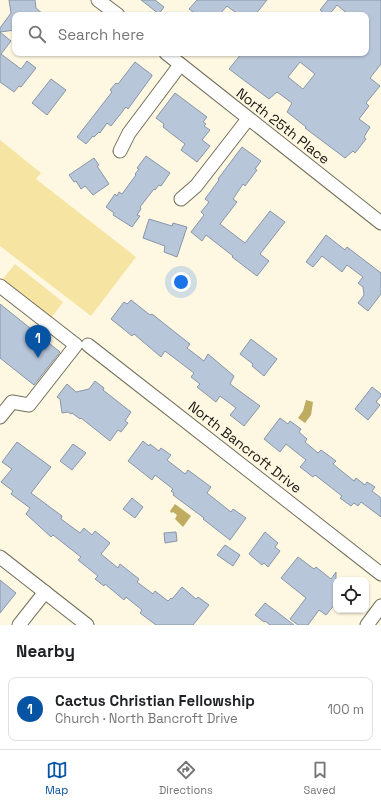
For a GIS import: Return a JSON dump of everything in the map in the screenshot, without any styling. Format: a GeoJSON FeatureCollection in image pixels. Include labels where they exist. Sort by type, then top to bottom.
{"type":"FeatureCollection","features":[{"type":"Feature","properties":{"kind":"street"},"geometry":{"type":"LineString","coordinates":[[98,0],[114,12]]}},
{"type":"Feature","properties":{"kind":"street","name":"North 25th Place"},"geometry":{"type":"LineString","coordinates":[[170,56],[381,223]]}},
{"type":"Feature","properties":{"kind":"street"},"geometry":{"type":"LineString","coordinates":[[120,151],[129,133],[180,65]]}},
{"type":"Feature","properties":{"kind":"street"},"geometry":{"type":"LineString","coordinates":[[181,199],[196,186],[248,119]]}},
{"type":"Feature","properties":{"kind":"street"},"geometry":{"type":"LineString","coordinates":[[0,286],[76,345],[29,405],[12,402],[0,417]]}},
{"type":"Feature","properties":{"kind":"street","name":"North Bancroft Drive"},"geometry":{"type":"LineString","coordinates":[[88,345],[381,574]]}},
{"type":"Feature","properties":{"kind":"street"},"geometry":{"type":"LineString","coordinates":[[0,557],[87,625]]}},
{"type":"Feature","properties":{"kind":"street"},"geometry":{"type":"LineString","coordinates":[[19,625],[45,592]]}},
{"type":"Feature","properties":{"kind":"street"},"geometry":{"type":"LineString","coordinates":[[367,625],[381,606]]}},
{"type":"Feature","properties":{"kind":"shaded area"},"geometry":{"type":"Polygon","coordinates":[[[0,140],[41,173],[36,179],[136,257],[91,316],[0,246],[0,140]]]}},
{"type":"Feature","properties":{"kind":"shaded area"},"geometry":{"type":"Polygon","coordinates":[[[15,264],[63,302],[51,318],[2,280],[15,264]]]}},
{"type":"Feature","properties":{"kind":"shaded area"},"geometry":{"type":"Polygon","coordinates":[[[306,400],[313,402],[311,415],[305,423],[298,418],[303,411],[306,400]]]}},
{"type":"Feature","properties":{"kind":"shaded area"},"geometry":{"type":"Polygon","coordinates":[[[175,504],[191,516],[183,527],[175,519],[177,515],[173,512],[171,513],[170,511],[175,504]]]}},
{"type":"Feature","properties":{"kind":"building"},"geometry":{"type":"Polygon","coordinates":[[[9,0],[35,0],[36,8],[41,12],[12,12],[12,30],[0,32],[0,28],[11,13],[9,0]]]}},
{"type":"Feature","properties":{"kind":"building"},"geometry":{"type":"Polygon","coordinates":[[[141,0],[155,0],[164,7],[160,12],[156,12],[141,0]]]}},
{"type":"Feature","properties":{"kind":"building"},"geometry":{"type":"Polygon","coordinates":[[[197,0],[267,0],[257,12],[235,12],[227,6],[222,12],[193,12],[189,9],[197,0]]]}},
{"type":"Feature","properties":{"kind":"building"},"geometry":{"type":"Polygon","coordinates":[[[328,0],[381,0],[381,64],[370,78],[380,86],[366,103],[369,106],[359,119],[370,127],[364,137],[366,139],[355,153],[353,151],[345,158],[305,128],[306,127],[287,112],[292,103],[277,92],[269,99],[229,69],[240,56],[369,56],[369,12],[345,12],[337,5],[331,12],[322,12],[320,10],[328,0]],[[300,62],[288,77],[303,89],[315,74],[300,62]]]}},
{"type":"Feature","properties":{"kind":"building"},"geometry":{"type":"Polygon","coordinates":[[[0,32],[11,41],[1,54],[21,69],[27,61],[36,68],[21,87],[19,86],[14,92],[0,82],[0,32]]]}},
{"type":"Feature","properties":{"kind":"building"},"geometry":{"type":"Polygon","coordinates":[[[135,62],[152,76],[128,109],[126,107],[111,126],[107,123],[100,133],[99,132],[94,137],[93,136],[86,144],[77,137],[112,92],[110,90],[116,83],[118,84],[135,62]]]}},
{"type":"Feature","properties":{"kind":"building"},"geometry":{"type":"Polygon","coordinates":[[[51,79],[66,90],[47,115],[32,103],[51,79]]]}},
{"type":"Feature","properties":{"kind":"building"},"geometry":{"type":"Polygon","coordinates":[[[175,93],[207,117],[203,122],[206,124],[204,126],[210,130],[202,140],[210,146],[197,162],[181,150],[185,144],[163,127],[164,124],[156,118],[175,93]]]}},
{"type":"Feature","properties":{"kind":"building"},"geometry":{"type":"Polygon","coordinates":[[[242,147],[261,161],[255,169],[257,170],[245,186],[243,184],[233,199],[237,202],[220,224],[245,243],[270,211],[285,222],[260,254],[269,261],[257,276],[206,235],[202,241],[191,232],[204,215],[201,212],[209,202],[205,199],[242,147]]]}},
{"type":"Feature","properties":{"kind":"building"},"geometry":{"type":"Polygon","coordinates":[[[146,156],[170,173],[161,186],[159,185],[155,190],[154,189],[140,207],[141,209],[137,215],[140,216],[132,227],[113,215],[114,213],[106,207],[115,194],[117,196],[119,192],[122,194],[136,175],[135,174],[139,169],[137,168],[146,156]]]}},
{"type":"Feature","properties":{"kind":"building"},"geometry":{"type":"Polygon","coordinates":[[[94,158],[99,165],[97,166],[109,184],[93,195],[85,186],[81,189],[76,181],[74,182],[69,175],[94,158]]]}},
{"type":"Feature","properties":{"kind":"building"},"geometry":{"type":"Polygon","coordinates":[[[149,219],[172,226],[173,223],[187,227],[177,257],[164,252],[165,246],[143,238],[149,219]]]}},
{"type":"Feature","properties":{"kind":"building"},"geometry":{"type":"Polygon","coordinates":[[[326,235],[345,250],[347,247],[381,273],[381,294],[368,311],[358,303],[364,295],[363,287],[358,283],[363,277],[347,265],[342,272],[322,256],[313,267],[306,262],[326,235]]]}},
{"type":"Feature","properties":{"kind":"building"},"geometry":{"type":"Polygon","coordinates":[[[131,300],[150,315],[152,314],[190,344],[187,348],[204,361],[208,354],[234,376],[230,384],[260,406],[244,426],[230,415],[236,408],[220,396],[216,402],[197,387],[200,384],[191,377],[194,373],[165,351],[161,357],[134,334],[132,336],[111,319],[124,302],[127,304],[131,300]]]}},
{"type":"Feature","properties":{"kind":"building"},"geometry":{"type":"Polygon","coordinates":[[[0,304],[60,352],[34,385],[0,358],[0,304]]]}},
{"type":"Feature","properties":{"kind":"building"},"geometry":{"type":"Polygon","coordinates":[[[251,339],[277,359],[264,376],[252,366],[253,364],[240,354],[251,339]]]}},
{"type":"Feature","properties":{"kind":"building"},"geometry":{"type":"Polygon","coordinates":[[[95,381],[104,388],[103,390],[131,412],[125,421],[128,423],[121,432],[118,430],[110,441],[81,418],[80,419],[72,413],[62,413],[60,399],[57,397],[67,384],[76,392],[89,389],[95,381]]]}},
{"type":"Feature","properties":{"kind":"building"},"geometry":{"type":"Polygon","coordinates":[[[372,387],[381,394],[376,402],[380,405],[368,420],[355,409],[372,387]]]}},
{"type":"Feature","properties":{"kind":"building"},"geometry":{"type":"Polygon","coordinates":[[[280,418],[288,424],[290,421],[301,429],[299,432],[307,439],[305,442],[318,453],[321,450],[336,461],[333,464],[354,481],[356,478],[365,485],[367,482],[375,487],[372,491],[381,498],[381,517],[361,502],[358,506],[354,503],[351,506],[340,498],[342,496],[315,475],[313,477],[300,467],[306,460],[286,444],[280,452],[264,439],[280,418]]]}},
{"type":"Feature","properties":{"kind":"building"},"geometry":{"type":"Polygon","coordinates":[[[143,441],[159,451],[161,448],[171,455],[167,460],[185,474],[188,470],[211,487],[207,493],[231,512],[233,509],[246,518],[230,540],[173,495],[174,493],[171,491],[173,489],[155,475],[152,480],[128,461],[143,441]]]}},
{"type":"Feature","properties":{"kind":"building"},"geometry":{"type":"Polygon","coordinates":[[[17,442],[51,467],[31,493],[62,516],[61,519],[80,533],[84,528],[92,535],[95,531],[110,543],[101,554],[118,568],[120,564],[139,579],[137,582],[153,594],[155,591],[168,601],[171,598],[172,599],[182,587],[196,599],[198,597],[209,605],[193,625],[156,625],[140,613],[142,610],[126,597],[124,600],[105,584],[104,586],[95,579],[98,576],[78,560],[81,557],[53,535],[51,537],[26,514],[30,508],[11,494],[13,491],[1,482],[12,469],[2,462],[17,442]]]}},
{"type":"Feature","properties":{"kind":"building"},"geometry":{"type":"Polygon","coordinates":[[[73,444],[86,453],[72,470],[60,461],[73,444]]]}},
{"type":"Feature","properties":{"kind":"building"},"geometry":{"type":"Polygon","coordinates":[[[132,498],[143,507],[135,518],[123,509],[132,498]]]}},
{"type":"Feature","properties":{"kind":"building"},"geometry":{"type":"Polygon","coordinates":[[[176,532],[177,541],[165,543],[164,533],[176,532]]]}},
{"type":"Feature","properties":{"kind":"building"},"geometry":{"type":"Polygon","coordinates":[[[265,532],[278,543],[275,547],[280,551],[268,567],[264,563],[262,565],[249,554],[265,532]]]}},
{"type":"Feature","properties":{"kind":"building"},"geometry":{"type":"Polygon","coordinates":[[[225,545],[240,555],[233,566],[217,555],[225,545]]]}},
{"type":"Feature","properties":{"kind":"building"},"geometry":{"type":"Polygon","coordinates":[[[298,557],[314,569],[316,567],[331,579],[336,572],[336,577],[333,577],[333,607],[326,615],[319,610],[308,625],[298,625],[290,619],[306,598],[281,578],[298,557]]]}},
{"type":"Feature","properties":{"kind":"building"},"geometry":{"type":"Polygon","coordinates":[[[0,580],[16,593],[0,613],[0,580]]]}},
{"type":"Feature","properties":{"kind":"building"},"geometry":{"type":"Polygon","coordinates":[[[265,603],[294,625],[270,625],[265,621],[264,622],[255,615],[265,603]]]}},
{"type":"Feature","properties":{"kind":"place","name":"Cactus Christian Fellowship"},"geometry":{"type":"Point","coordinates":[38,358]}}]}
